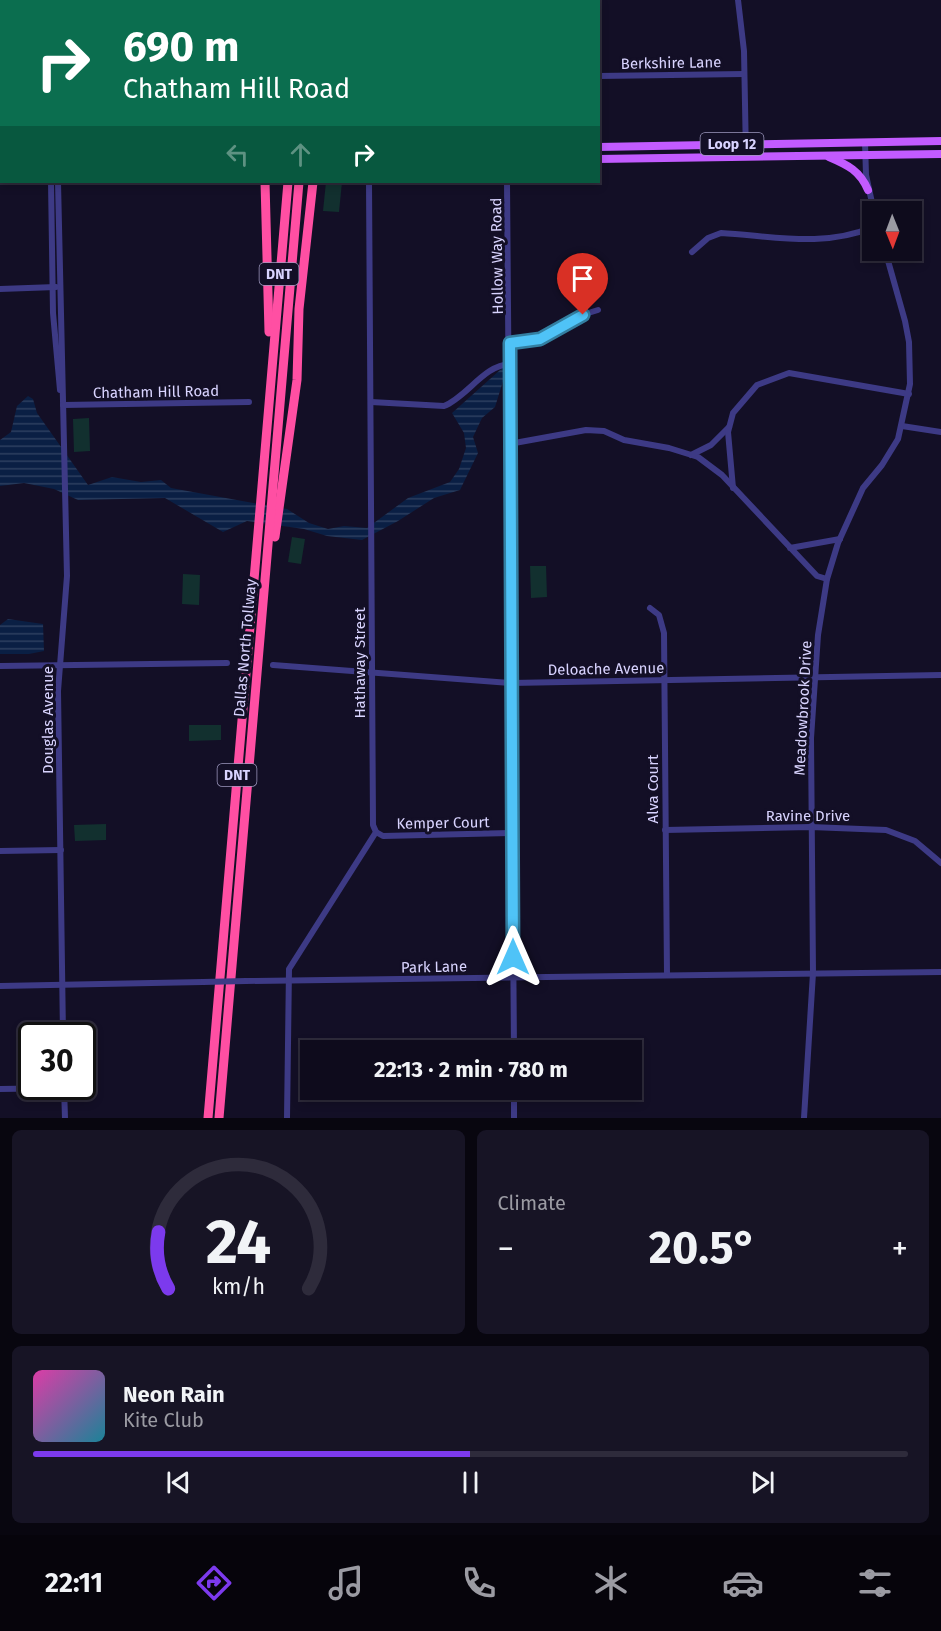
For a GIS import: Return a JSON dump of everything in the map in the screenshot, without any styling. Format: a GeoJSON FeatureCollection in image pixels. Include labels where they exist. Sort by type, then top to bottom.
{"type":"FeatureCollection","features":[{"type":"Feature","properties":{"kind":"highway"},"geometry":{"type":"LineString","coordinates":[[265,183],[271,367]]}},
{"type":"Feature","properties":{"kind":"highway","name":"Dallas North Tollway"},"geometry":{"type":"LineString","coordinates":[[208,1118],[288,183]]}},
{"type":"Feature","properties":{"kind":"highway","name":"Dallas North Tollway"},"geometry":{"type":"LineString","coordinates":[[219,1118],[299,183]]}},
{"type":"Feature","properties":{"kind":"highway"},"geometry":{"type":"LineString","coordinates":[[266,586],[280,511],[297,380],[299,309],[313,183]]}},
{"type":"Feature","properties":{"kind":"main road","name":"Loop 12"},"geometry":{"type":"LineString","coordinates":[[600,147],[941,141]]}},
{"type":"Feature","properties":{"kind":"main road","name":"Loop 12"},"geometry":{"type":"LineString","coordinates":[[600,159],[941,154]]}},
{"type":"Feature","properties":{"kind":"main road"},"geometry":{"type":"LineString","coordinates":[[825,156],[852,167],[863,179],[868,190]]}},
{"type":"Feature","properties":{"kind":"street"},"geometry":{"type":"LineString","coordinates":[[738,0],[743,39],[746,157]]}},
{"type":"Feature","properties":{"kind":"street","name":"Berkshire Lane"},"geometry":{"type":"LineString","coordinates":[[600,76],[744,74]]}},
{"type":"Feature","properties":{"kind":"street"},"geometry":{"type":"LineString","coordinates":[[865,142],[868,190],[871,201]]}},
{"type":"Feature","properties":{"kind":"street","name":"Douglas Avenue"},"geometry":{"type":"LineString","coordinates":[[51,183],[55,341],[63,405]]}},
{"type":"Feature","properties":{"kind":"street","name":"Douglas Avenue"},"geometry":{"type":"LineString","coordinates":[[58,183],[67,576],[59,665],[63,1022]]}},
{"type":"Feature","properties":{"kind":"street","name":"Hathaway Street"},"geometry":{"type":"LineString","coordinates":[[369,183],[373,825],[376,832]]}},
{"type":"Feature","properties":{"kind":"street","name":"Hollow Way Road"},"geometry":{"type":"LineString","coordinates":[[507,183],[514,1040]]}},
{"type":"Feature","properties":{"kind":"street"},"geometry":{"type":"LineString","coordinates":[[693,252],[708,238],[721,233],[821,240],[862,232]]}},
{"type":"Feature","properties":{"kind":"street","name":"Meadowbrook Drive"},"geometry":{"type":"LineString","coordinates":[[804,1118],[813,973],[811,827],[813,677],[827,579],[840,539],[863,488],[882,465],[902,426],[909,394],[909,342],[888,261]]}},
{"type":"Feature","properties":{"kind":"street"},"geometry":{"type":"LineString","coordinates":[[0,289],[62,287]]}},
{"type":"Feature","properties":{"kind":"street"},"geometry":{"type":"LineString","coordinates":[[510,343],[540,339],[572,318],[598,310]]}},
{"type":"Feature","properties":{"kind":"street"},"geometry":{"type":"LineString","coordinates":[[55,341],[63,340]]}},
{"type":"Feature","properties":{"kind":"street"},"geometry":{"type":"LineString","coordinates":[[371,402],[444,406],[454,402],[495,368],[510,364]]}},
{"type":"Feature","properties":{"kind":"street"},"geometry":{"type":"LineString","coordinates":[[733,488],[728,455],[729,427],[734,412],[757,386],[789,373],[909,394]]}},
{"type":"Feature","properties":{"kind":"street","name":"Chatham Hill Road"},"geometry":{"type":"LineString","coordinates":[[63,405],[249,402]]}},
{"type":"Feature","properties":{"kind":"street"},"geometry":{"type":"LineString","coordinates":[[902,426],[941,432]]}},
{"type":"Feature","properties":{"kind":"street"},"geometry":{"type":"LineString","coordinates":[[691,455],[711,445],[729,427]]}},
{"type":"Feature","properties":{"kind":"street"},"geometry":{"type":"LineString","coordinates":[[509,444],[586,430],[604,431],[624,440],[691,455],[713,468],[817,576],[827,579]]}},
{"type":"Feature","properties":{"kind":"street"},"geometry":{"type":"LineString","coordinates":[[790,548],[840,539]]}},
{"type":"Feature","properties":{"kind":"street","name":"Alva Court"},"geometry":{"type":"LineString","coordinates":[[650,608],[659,615],[662,622],[665,680],[667,974]]}},
{"type":"Feature","properties":{"kind":"street"},"geometry":{"type":"LineString","coordinates":[[0,666],[227,663]]}},
{"type":"Feature","properties":{"kind":"street","name":"Deloache Avenue"},"geometry":{"type":"LineString","coordinates":[[273,665],[511,682],[941,675]]}},
{"type":"Feature","properties":{"kind":"street","name":"Ravine Drive"},"geometry":{"type":"LineString","coordinates":[[665,830],[872,828],[897,833],[925,848],[941,863]]}},
{"type":"Feature","properties":{"kind":"street"},"geometry":{"type":"LineString","coordinates":[[287,1118],[287,981],[289,969],[376,832]]}},
{"type":"Feature","properties":{"kind":"street","name":"Kemper Court"},"geometry":{"type":"LineString","coordinates":[[376,832],[382,836],[512,833]]}},
{"type":"Feature","properties":{"kind":"street"},"geometry":{"type":"LineString","coordinates":[[0,851],[61,850]]}},
{"type":"Feature","properties":{"kind":"street","name":"Park Lane"},"geometry":{"type":"LineString","coordinates":[[0,986],[667,974],[941,972]]}},
{"type":"Feature","properties":{"kind":"street"},"geometry":{"type":"LineString","coordinates":[[0,1089],[18,1088]]}},
{"type":"Feature","properties":{"kind":"street"},"geometry":{"type":"LineString","coordinates":[[64,1100],[64,1118]]}},
{"type":"Feature","properties":{"kind":"street"},"geometry":{"type":"LineString","coordinates":[[514,1100],[514,1118]]}},
{"type":"Feature","properties":{"kind":"green space"},"geometry":{"type":"Polygon","coordinates":[[[326,183],[342,183],[339,212],[323,211],[326,183]]]}},
{"type":"Feature","properties":{"kind":"green space"},"geometry":{"type":"Polygon","coordinates":[[[89,418],[90,451],[74,452],[73,419],[89,418]]]}},
{"type":"Feature","properties":{"kind":"green space"},"geometry":{"type":"Polygon","coordinates":[[[292,537],[305,539],[301,564],[288,562],[292,537]]]}},
{"type":"Feature","properties":{"kind":"green space"},"geometry":{"type":"Polygon","coordinates":[[[530,566],[546,566],[547,597],[531,598],[530,566]]]}},
{"type":"Feature","properties":{"kind":"green space"},"geometry":{"type":"Polygon","coordinates":[[[183,574],[200,575],[199,605],[182,604],[183,574]]]}},
{"type":"Feature","properties":{"kind":"green space"},"geometry":{"type":"Polygon","coordinates":[[[189,725],[221,725],[221,740],[189,741],[189,725]]]}},
{"type":"Feature","properties":{"kind":"green space"},"geometry":{"type":"Polygon","coordinates":[[[106,824],[106,840],[75,841],[74,825],[106,824]]]}},
{"type":"Feature","properties":{"kind":"water"},"geometry":{"type":"Polygon","coordinates":[[[509,362],[495,407],[482,418],[473,437],[478,453],[460,490],[434,498],[362,540],[247,521],[223,532],[165,498],[78,500],[54,489],[24,483],[0,486],[0,440],[11,432],[17,406],[28,396],[33,399],[37,413],[88,485],[112,477],[141,482],[161,480],[171,488],[287,509],[309,523],[328,529],[344,526],[367,528],[408,498],[450,482],[459,469],[466,448],[464,433],[452,413],[509,362]]]}},
{"type":"Feature","properties":{"kind":"water"},"geometry":{"type":"Polygon","coordinates":[[[8,619],[43,624],[44,651],[29,654],[0,654],[0,625],[8,619]]]}},
{"type":"Feature","properties":{"kind":"route"},"geometry":{"type":"LineString","coordinates":[[513,957],[510,343],[540,339],[572,318],[583,315]]}}]}
